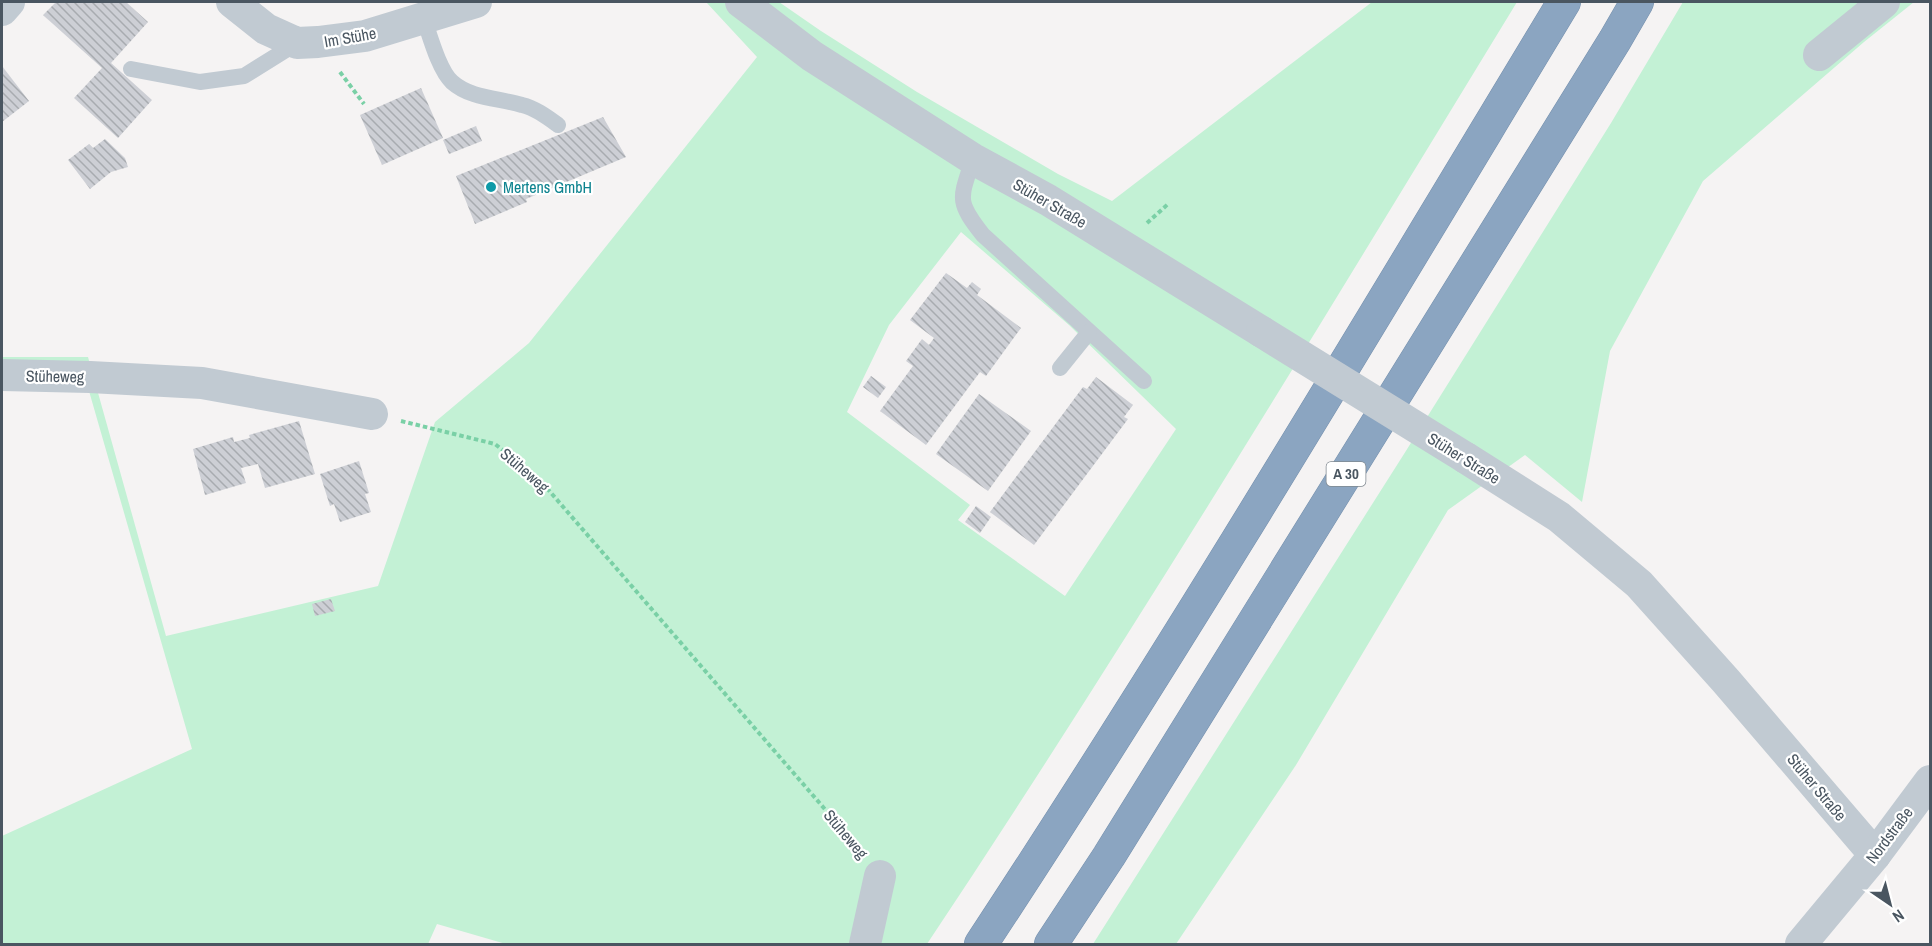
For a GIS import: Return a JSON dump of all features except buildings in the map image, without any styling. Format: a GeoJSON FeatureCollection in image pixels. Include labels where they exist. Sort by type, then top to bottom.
{"type":"FeatureCollection","features":[{"type":"Feature","properties":{"kind":"highway"},"geometry":{"type":"LineString","coordinates":[[981,945],[1064,819],[1207,590],[1563,2]]}},
{"type":"Feature","properties":{"kind":"highway","name":"A 30"},"geometry":{"type":"LineString","coordinates":[[1051,945],[1128,826],[1637,2]]}},
{"type":"Feature","properties":{"kind":"street"},"geometry":{"type":"LineString","coordinates":[[2,9],[9,2]]}},
{"type":"Feature","properties":{"kind":"street","name":"Im Stühe"},"geometry":{"type":"LineString","coordinates":[[232,2],[266,29],[297,43],[365,36],[476,2]]}},
{"type":"Feature","properties":{"kind":"street","name":"Stüher Straße"},"geometry":{"type":"LineString","coordinates":[[741,2],[812,56],[973,159],[1048,200],[1558,517],[1639,584],[1726,681],[1875,855]]}},
{"type":"Feature","properties":{"kind":"street"},"geometry":{"type":"LineString","coordinates":[[1819,55],[1884,2]]}},
{"type":"Feature","properties":{"kind":"street","name":"Stüheweg"},"geometry":{"type":"LineString","coordinates":[[2,375],[202,383],[372,414]]}},
{"type":"Feature","properties":{"kind":"street","name":"Nordstraße"},"geometry":{"type":"LineString","coordinates":[[1801,945],[1875,855],[1930,781]]}},
{"type":"Feature","properties":{"kind":"street"},"geometry":{"type":"LineString","coordinates":[[865,945],[880,876]]}},
{"type":"Feature","properties":{"kind":"lane"},"geometry":{"type":"LineString","coordinates":[[424,19],[444,70],[451,81],[468,93],[524,105],[558,125]]}},
{"type":"Feature","properties":{"kind":"lane"},"geometry":{"type":"LineString","coordinates":[[131,69],[200,82],[244,76],[297,43]]}},
{"type":"Feature","properties":{"kind":"lane"},"geometry":{"type":"LineString","coordinates":[[973,159],[962,195],[966,214],[983,235],[1143,381]]}},
{"type":"Feature","properties":{"kind":"lane"},"geometry":{"type":"LineString","coordinates":[[1060,368],[1089,332]]}},
{"type":"Feature","properties":{"kind":"path","name":"Stüheweg"},"geometry":{"type":"LineString","coordinates":[[372,414],[495,444],[539,478],[853,841],[880,876]]}},
{"type":"Feature","properties":{"kind":"green space"},"geometry":{"type":"Polygon","coordinates":[[[706,2],[779,2],[917,92],[1058,174],[1112,201],[1372,2],[1517,2],[1153,594],[927,944],[506,944],[437,924],[428,944],[2,944],[2,836],[192,749],[89,391],[2,390],[2,357],[88,357],[166,636],[378,586],[435,422],[529,343],[757,57],[706,2]],[[961,232],[889,325],[847,412],[970,505],[958,520],[1065,596],[1176,429],[1069,325],[961,232]]]}},
{"type":"Feature","properties":{"kind":"green space"},"geometry":{"type":"Polygon","coordinates":[[[1683,2],[1914,2],[1864,42],[1703,181],[1610,351],[1582,502],[1525,455],[1448,510],[1296,765],[1176,944],[1093,944],[1404,454],[1611,123],[1683,2]]]}},
{"type":"Feature","properties":{"kind":"place","name":"Mertens GmbH"},"geometry":{"type":"Point","coordinates":[491,187]}}]}
